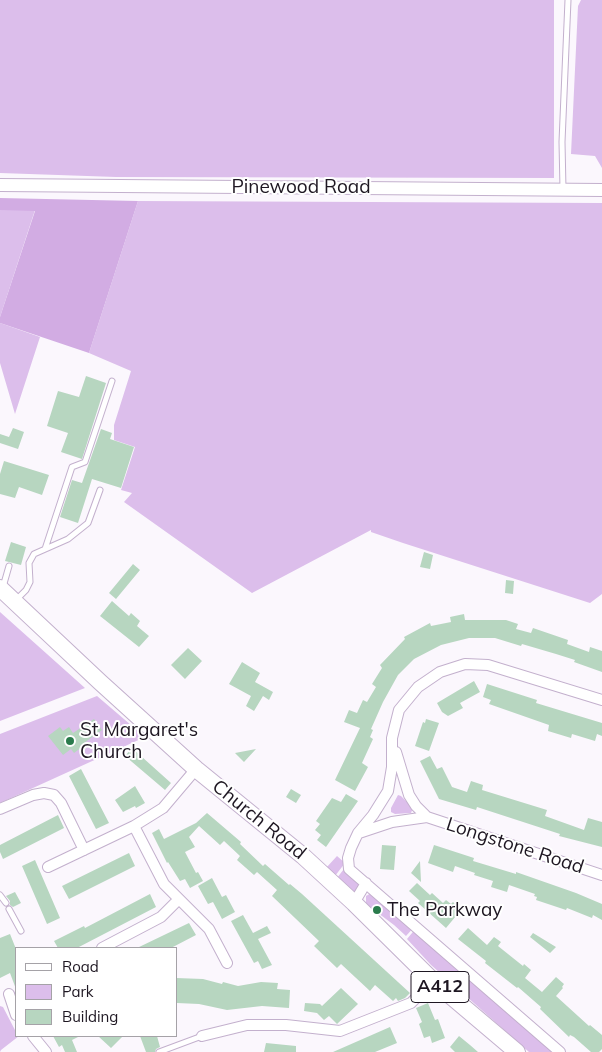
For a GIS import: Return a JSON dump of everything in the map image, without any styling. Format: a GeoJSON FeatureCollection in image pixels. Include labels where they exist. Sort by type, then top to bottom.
{"type":"FeatureCollection","features":[{"type":"Feature","properties":{"kind":"main road","name":"Church Road"},"geometry":{"type":"LineString","coordinates":[[1,589],[196,769],[303,856],[354,902],[433,981],[516,1052]]}},
{"type":"Feature","properties":{"kind":"street","name":"Pinewood Road"},"geometry":{"type":"LineString","coordinates":[[0,185],[602,190]]}},
{"type":"Feature","properties":{"kind":"street"},"geometry":{"type":"LineString","coordinates":[[560,1052],[349,869],[348,858],[358,833],[388,791],[392,767],[392,738],[398,710],[418,687],[440,672],[465,664],[488,665],[602,700]]}},
{"type":"Feature","properties":{"kind":"street"},"geometry":{"type":"LineString","coordinates":[[392,738],[409,795],[416,806],[427,817]]}},
{"type":"Feature","properties":{"kind":"street"},"geometry":{"type":"LineString","coordinates":[[48,867],[134,826],[163,808],[196,769]]}},
{"type":"Feature","properties":{"kind":"street"},"geometry":{"type":"LineString","coordinates":[[0,809],[33,795],[44,793],[54,795],[61,803],[84,850]]}},
{"type":"Feature","properties":{"kind":"street"},"geometry":{"type":"LineString","coordinates":[[358,833],[392,822],[427,817]]}},
{"type":"Feature","properties":{"kind":"street","name":"Longstone Road"},"geometry":{"type":"LineString","coordinates":[[427,817],[602,875]]}},
{"type":"Feature","properties":{"kind":"street"},"geometry":{"type":"LineString","coordinates":[[134,826],[164,884],[209,929],[226,963]]}},
{"type":"Feature","properties":{"kind":"street"},"geometry":{"type":"LineString","coordinates":[[354,902],[366,883]]}},
{"type":"Feature","properties":{"kind":"street"},"geometry":{"type":"LineString","coordinates":[[104,947],[161,917],[178,899]]}},
{"type":"Feature","properties":{"kind":"street"},"geometry":{"type":"LineString","coordinates":[[202,1036],[247,1025],[286,1025],[340,1031],[412,1003],[433,981]]}},
{"type":"Feature","properties":{"kind":"street"},"geometry":{"type":"LineString","coordinates":[[8,992],[15,1012]]}},
{"type":"Feature","properties":{"kind":"street"},"geometry":{"type":"LineString","coordinates":[[34,1037],[46,1052]]}},
{"type":"Feature","properties":{"kind":"lane"},"geometry":{"type":"LineString","coordinates":[[563,189],[562,142],[568,0]]}},
{"type":"Feature","properties":{"kind":"lane"},"geometry":{"type":"LineString","coordinates":[[45,549],[72,468],[85,462],[112,380]]}},
{"type":"Feature","properties":{"kind":"lane"},"geometry":{"type":"LineString","coordinates":[[14,601],[26,590],[30,582],[29,563],[34,554],[68,539],[88,523],[100,490]]}},
{"type":"Feature","properties":{"kind":"lane"},"geometry":{"type":"LineString","coordinates":[[1,589],[9,566]]}},
{"type":"Feature","properties":{"kind":"lane"},"geometry":{"type":"LineString","coordinates":[[0,895],[21,931]]}},
{"type":"Feature","properties":{"kind":"lane"},"geometry":{"type":"LineString","coordinates":[[159,1052],[202,1036]]}},
{"type":"Feature","properties":{"kind":"green space"},"geometry":{"type":"Polygon","coordinates":[[[0,0],[554,0],[554,178],[116,177],[0,173],[0,0]]]}},
{"type":"Feature","properties":{"kind":"green space"},"geometry":{"type":"Polygon","coordinates":[[[581,0],[602,0],[602,168],[595,156],[571,154],[578,6],[581,0]]]}},
{"type":"Feature","properties":{"kind":"green space"},"geometry":{"type":"Polygon","coordinates":[[[138,201],[602,203],[602,594],[590,603],[403,543],[371,532],[371,530],[252,593],[124,502],[132,493],[121,490],[135,447],[114,440],[114,425],[131,371],[89,353],[138,201]]]}},
{"type":"Feature","properties":{"kind":"green space"},"geometry":{"type":"Polygon","coordinates":[[[0,210],[35,210],[0,317],[0,210]]]}},
{"type":"Feature","properties":{"kind":"green space"},"geometry":{"type":"Polygon","coordinates":[[[0,323],[40,337],[15,414],[0,363],[0,323]]]}},
{"type":"Feature","properties":{"kind":"green space"},"geometry":{"type":"Polygon","coordinates":[[[0,612],[85,688],[0,721],[0,612]]]}},
{"type":"Feature","properties":{"kind":"green space"},"geometry":{"type":"Polygon","coordinates":[[[97,696],[145,737],[0,803],[0,734],[97,696]]]}},
{"type":"Feature","properties":{"kind":"green space"},"geometry":{"type":"Polygon","coordinates":[[[398,795],[413,808],[411,813],[395,814],[391,812],[391,808],[398,795]]]}},
{"type":"Feature","properties":{"kind":"green space"},"geometry":{"type":"Polygon","coordinates":[[[337,856],[345,863],[335,876],[326,868],[337,856]]]}},
{"type":"Feature","properties":{"kind":"green space"},"geometry":{"type":"Polygon","coordinates":[[[347,865],[362,879],[362,890],[353,893],[337,878],[347,865]]]}},
{"type":"Feature","properties":{"kind":"green space"},"geometry":{"type":"Polygon","coordinates":[[[373,892],[415,926],[406,936],[366,904],[366,896],[373,892]]]}},
{"type":"Feature","properties":{"kind":"green space"},"geometry":{"type":"Polygon","coordinates":[[[417,927],[556,1052],[529,1052],[431,965],[407,939],[417,927]]]}},
{"type":"Feature","properties":{"kind":"green space"},"geometry":{"type":"Polygon","coordinates":[[[0,1006],[3,1007],[15,1030],[15,1037],[18,1037],[0,1052],[0,1006]]]}},
{"type":"Feature","properties":{"kind":"shaded area"},"geometry":{"type":"Polygon","coordinates":[[[0,198],[138,201],[89,353],[0,323],[0,317],[35,211],[0,210],[0,198]]]}},
{"type":"Feature","properties":{"kind":"building"},"geometry":{"type":"Polygon","coordinates":[[[86,376],[106,383],[82,459],[61,452],[68,433],[47,426],[58,391],[79,397],[86,376]]]}},
{"type":"Feature","properties":{"kind":"building"},"geometry":{"type":"Polygon","coordinates":[[[13,428],[24,432],[18,449],[0,443],[0,434],[9,437],[13,428]]]}},
{"type":"Feature","properties":{"kind":"building"},"geometry":{"type":"Polygon","coordinates":[[[101,429],[112,433],[110,439],[134,447],[121,488],[92,479],[78,523],[60,517],[72,480],[82,483],[101,429]]]}},
{"type":"Feature","properties":{"kind":"building"},"geometry":{"type":"Polygon","coordinates":[[[4,461],[49,475],[42,495],[19,487],[15,498],[0,494],[0,474],[4,461]]]}},
{"type":"Feature","properties":{"kind":"building"},"geometry":{"type":"Polygon","coordinates":[[[11,542],[26,547],[21,565],[5,561],[11,542]]]}},
{"type":"Feature","properties":{"kind":"building"},"geometry":{"type":"Polygon","coordinates":[[[424,552],[433,555],[430,569],[420,567],[424,552]]]}},
{"type":"Feature","properties":{"kind":"building"},"geometry":{"type":"Polygon","coordinates":[[[133,564],[140,570],[116,599],[109,593],[133,564]]]}},
{"type":"Feature","properties":{"kind":"building"},"geometry":{"type":"Polygon","coordinates":[[[506,580],[514,581],[513,594],[505,593],[506,580]]]}},
{"type":"Feature","properties":{"kind":"building"},"geometry":{"type":"Polygon","coordinates":[[[112,601],[129,616],[131,613],[140,621],[137,626],[149,636],[139,647],[100,616],[112,601]]]}},
{"type":"Feature","properties":{"kind":"building"},"geometry":{"type":"Polygon","coordinates":[[[464,614],[465,620],[506,620],[518,624],[516,629],[531,633],[533,628],[568,640],[567,644],[589,652],[590,647],[602,651],[602,672],[574,662],[575,660],[495,638],[469,638],[441,645],[414,659],[398,675],[371,729],[373,730],[370,737],[373,739],[362,763],[368,767],[355,791],[335,780],[360,728],[344,722],[349,710],[357,713],[363,700],[367,702],[376,687],[372,684],[382,668],[380,665],[405,639],[404,637],[430,623],[431,626],[451,622],[450,617],[464,614]]]}},
{"type":"Feature","properties":{"kind":"building"},"geometry":{"type":"Polygon","coordinates":[[[188,648],[202,661],[185,679],[171,665],[188,648]]]}},
{"type":"Feature","properties":{"kind":"building"},"geometry":{"type":"Polygon","coordinates":[[[242,662],[260,673],[255,682],[273,692],[269,700],[263,696],[254,711],[246,706],[251,696],[229,684],[242,662]]]}},
{"type":"Feature","properties":{"kind":"building"},"geometry":{"type":"Polygon","coordinates":[[[474,681],[480,692],[460,703],[463,708],[448,716],[442,712],[437,703],[474,681]]]}},
{"type":"Feature","properties":{"kind":"building"},"geometry":{"type":"Polygon","coordinates":[[[487,684],[537,700],[536,703],[602,723],[602,736],[597,734],[595,741],[572,734],[571,738],[548,731],[549,725],[489,704],[491,700],[483,697],[487,684]]]}},
{"type":"Feature","properties":{"kind":"building","name":"St Margaret's Church"},"geometry":{"type":"Polygon","coordinates":[[[94,719],[102,730],[80,746],[82,747],[74,753],[71,749],[63,755],[48,736],[60,727],[63,731],[69,727],[73,733],[94,719]]]}},
{"type":"Feature","properties":{"kind":"building"},"geometry":{"type":"Polygon","coordinates":[[[426,719],[439,723],[429,751],[415,746],[423,722],[425,723],[426,719]]]}},
{"type":"Feature","properties":{"kind":"building"},"geometry":{"type":"Polygon","coordinates":[[[132,748],[171,783],[165,790],[125,756],[132,748]]]}},
{"type":"Feature","properties":{"kind":"building"},"geometry":{"type":"Polygon","coordinates":[[[256,749],[244,762],[235,753],[256,749]]]}},
{"type":"Feature","properties":{"kind":"building"},"geometry":{"type":"Polygon","coordinates":[[[430,756],[437,769],[442,767],[452,787],[467,792],[471,781],[483,785],[482,790],[547,810],[545,816],[584,830],[588,818],[602,822],[602,847],[559,836],[560,834],[477,807],[476,810],[439,799],[420,761],[430,756]]]}},
{"type":"Feature","properties":{"kind":"building"},"geometry":{"type":"Polygon","coordinates":[[[81,769],[109,823],[96,829],[69,776],[81,769]]]}},
{"type":"Feature","properties":{"kind":"building"},"geometry":{"type":"Polygon","coordinates":[[[135,786],[145,803],[123,812],[115,800],[135,786]]]}},
{"type":"Feature","properties":{"kind":"building"},"geometry":{"type":"Polygon","coordinates":[[[291,789],[301,795],[296,803],[286,797],[291,789]]]}},
{"type":"Feature","properties":{"kind":"building"},"geometry":{"type":"Polygon","coordinates":[[[346,794],[358,801],[326,847],[317,840],[321,835],[315,830],[320,824],[316,821],[332,798],[341,802],[346,794]]]}},
{"type":"Feature","properties":{"kind":"building"},"geometry":{"type":"Polygon","coordinates":[[[207,813],[241,842],[240,844],[263,866],[265,864],[302,894],[410,993],[405,998],[398,1001],[396,998],[393,1001],[375,985],[370,991],[341,964],[337,968],[314,946],[319,941],[272,896],[277,890],[257,872],[254,875],[237,860],[240,856],[224,841],[220,845],[199,826],[189,837],[195,847],[185,852],[196,873],[198,872],[203,881],[190,888],[185,879],[180,881],[167,863],[152,833],[159,829],[164,839],[196,823],[207,813]]]}},
{"type":"Feature","properties":{"kind":"building"},"geometry":{"type":"Polygon","coordinates":[[[58,815],[64,828],[3,859],[0,845],[58,815]]]}},
{"type":"Feature","properties":{"kind":"building"},"geometry":{"type":"Polygon","coordinates":[[[382,845],[396,846],[394,870],[380,869],[382,845]]]}},
{"type":"Feature","properties":{"kind":"building"},"geometry":{"type":"Polygon","coordinates":[[[434,845],[474,858],[473,861],[516,874],[516,872],[602,904],[602,920],[593,915],[592,918],[567,908],[566,910],[536,900],[535,894],[509,885],[507,892],[491,887],[493,881],[455,866],[453,872],[428,863],[434,845]]]}},
{"type":"Feature","properties":{"kind":"building"},"geometry":{"type":"Polygon","coordinates":[[[129,853],[135,866],[69,899],[62,886],[129,853]]]}},
{"type":"Feature","properties":{"kind":"building"},"geometry":{"type":"Polygon","coordinates":[[[35,860],[60,918],[47,924],[22,866],[35,860]]]}},
{"type":"Feature","properties":{"kind":"building"},"geometry":{"type":"Polygon","coordinates":[[[420,861],[421,882],[411,873],[420,861]]]}},
{"type":"Feature","properties":{"kind":"building"},"geometry":{"type":"Polygon","coordinates":[[[212,878],[222,897],[226,895],[235,912],[222,919],[213,902],[208,904],[198,886],[212,878]]]}},
{"type":"Feature","properties":{"kind":"building"},"geometry":{"type":"Polygon","coordinates":[[[417,883],[430,895],[432,893],[443,903],[446,900],[451,904],[453,902],[461,910],[446,928],[418,903],[420,901],[409,891],[417,883]]]}},
{"type":"Feature","properties":{"kind":"building"},"geometry":{"type":"Polygon","coordinates":[[[15,892],[21,903],[13,907],[6,896],[15,892]]]}},
{"type":"Feature","properties":{"kind":"building"},"geometry":{"type":"Polygon","coordinates":[[[150,894],[156,907],[79,947],[57,947],[54,941],[84,926],[85,928],[150,894]]]}},
{"type":"Feature","properties":{"kind":"building"},"geometry":{"type":"Polygon","coordinates":[[[243,915],[253,933],[267,926],[271,933],[258,939],[272,965],[262,969],[258,961],[254,963],[231,921],[243,915]]]}},
{"type":"Feature","properties":{"kind":"building"},"geometry":{"type":"Polygon","coordinates":[[[189,923],[196,935],[173,947],[139,947],[189,923]]]}},
{"type":"Feature","properties":{"kind":"building"},"geometry":{"type":"Polygon","coordinates":[[[468,928],[487,945],[494,937],[501,942],[498,946],[531,970],[525,978],[542,992],[556,977],[564,984],[556,996],[589,1026],[602,1035],[602,1049],[599,1052],[591,1052],[574,1037],[570,1035],[569,1037],[540,1009],[541,1007],[458,939],[468,928]]]}},
{"type":"Feature","properties":{"kind":"building"},"geometry":{"type":"Polygon","coordinates":[[[533,933],[556,947],[550,953],[530,937],[533,933]]]}},
{"type":"Feature","properties":{"kind":"building"},"geometry":{"type":"Polygon","coordinates":[[[10,934],[15,947],[15,986],[10,973],[0,978],[0,938],[10,934]]]}},
{"type":"Feature","properties":{"kind":"building"},"geometry":{"type":"Polygon","coordinates":[[[178,978],[203,979],[238,986],[261,982],[278,983],[277,989],[290,990],[289,1008],[262,1006],[227,1010],[199,1004],[178,1003],[178,978]]]}},
{"type":"Feature","properties":{"kind":"building"},"geometry":{"type":"Polygon","coordinates":[[[341,988],[358,1004],[337,1024],[329,1016],[324,1020],[317,1013],[304,1011],[305,1003],[320,1004],[322,1006],[341,988]]]}},
{"type":"Feature","properties":{"kind":"building"},"geometry":{"type":"Polygon","coordinates":[[[428,1003],[435,1020],[438,1019],[445,1038],[432,1043],[430,1036],[424,1038],[419,1024],[422,1022],[416,1008],[428,1003]]]}},
{"type":"Feature","properties":{"kind":"building"},"geometry":{"type":"Polygon","coordinates":[[[390,1027],[397,1043],[375,1052],[333,1052],[390,1027]]]}},
{"type":"Feature","properties":{"kind":"building"},"geometry":{"type":"Polygon","coordinates":[[[459,1036],[478,1052],[455,1052],[450,1047],[459,1036]]]}},
{"type":"Feature","properties":{"kind":"building"},"geometry":{"type":"Polygon","coordinates":[[[54,1037],[78,1037],[72,1040],[77,1052],[65,1052],[62,1045],[59,1047],[54,1037]]]}},
{"type":"Feature","properties":{"kind":"building"},"geometry":{"type":"Polygon","coordinates":[[[99,1037],[122,1037],[111,1048],[99,1037]]]}},
{"type":"Feature","properties":{"kind":"building"},"geometry":{"type":"Polygon","coordinates":[[[140,1037],[157,1037],[160,1047],[155,1052],[146,1052],[140,1037]]]}},
{"type":"Feature","properties":{"kind":"building"},"geometry":{"type":"Polygon","coordinates":[[[266,1043],[296,1046],[296,1052],[264,1052],[266,1043]]]}},
{"type":"Feature","properties":{"kind":"place","name":"St Margaret's Church"},"geometry":{"type":"Point","coordinates":[70,741]}},
{"type":"Feature","properties":{"kind":"place","name":"The Parkway"},"geometry":{"type":"Point","coordinates":[377,910]}}]}
